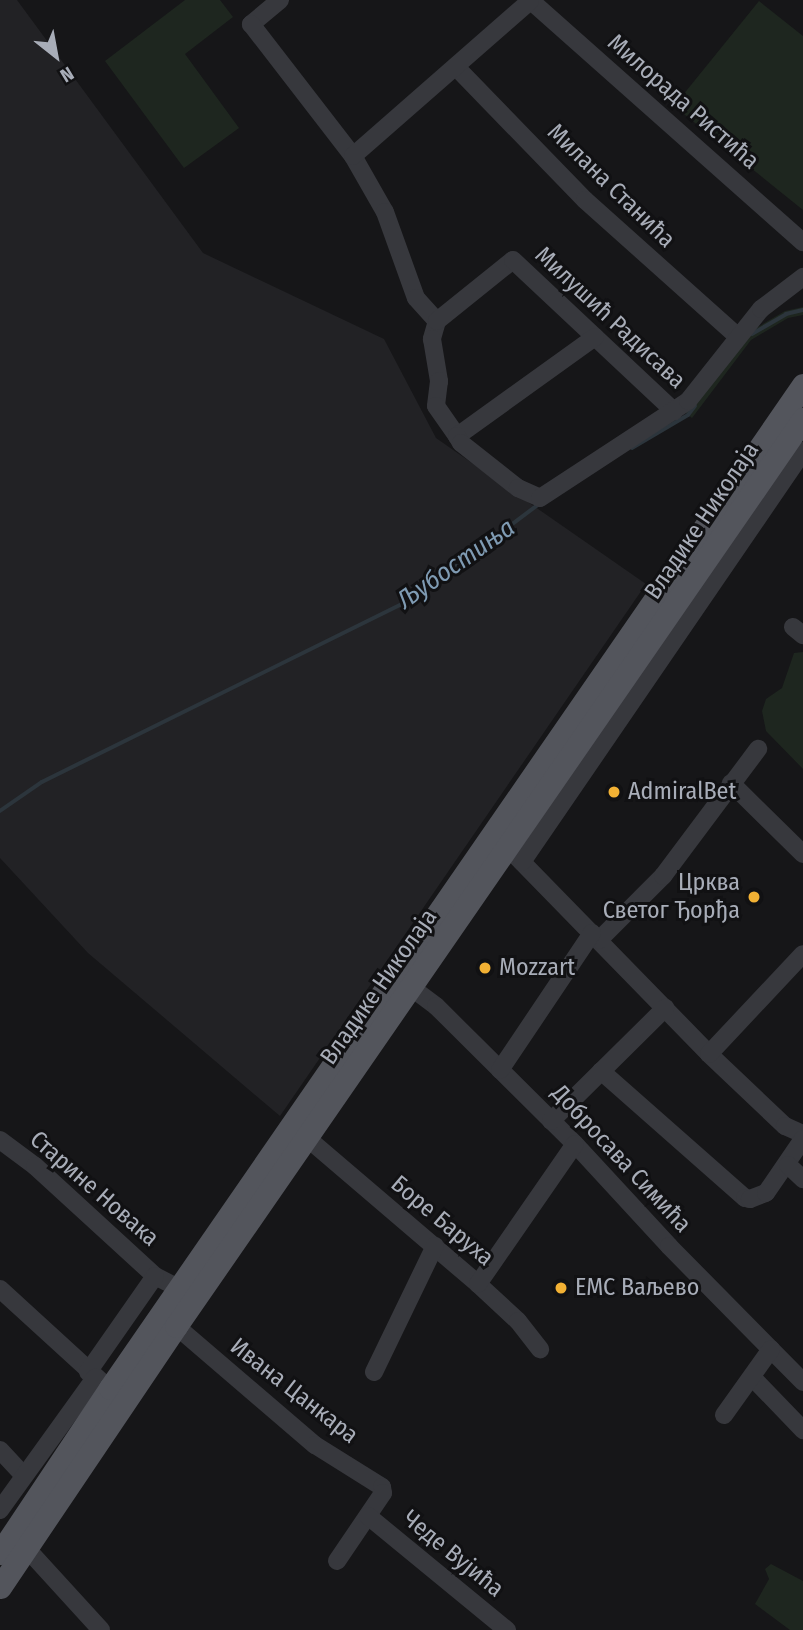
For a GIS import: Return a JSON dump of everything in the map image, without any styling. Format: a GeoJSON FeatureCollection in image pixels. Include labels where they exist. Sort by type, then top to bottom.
{"type":"FeatureCollection","features":[{"type":"Feature","properties":{"kind":"main road","name":"Владике Николаја"},"geometry":{"type":"LineString","coordinates":[[15,1539],[176,1326],[306,1137],[404,982],[514,855],[799,416],[803,385]]}},
{"type":"Feature","properties":{"kind":"main road","name":"Владике Николаја"},"geometry":{"type":"LineString","coordinates":[[0,1587],[15,1539],[98,1379],[180,1289],[404,982],[799,416]]}},
{"type":"Feature","properties":{"kind":"street"},"geometry":{"type":"LineString","coordinates":[[281,0],[251,24],[353,156],[385,212],[416,298],[437,321],[432,339],[439,381],[436,406],[457,436],[595,337]]}},
{"type":"Feature","properties":{"kind":"street"},"geometry":{"type":"LineString","coordinates":[[353,156],[530,0]]}},
{"type":"Feature","properties":{"kind":"street","name":"Милорада Ристића"},"geometry":{"type":"LineString","coordinates":[[530,0],[803,242]]}},
{"type":"Feature","properties":{"kind":"street","name":"Милана Станића"},"geometry":{"type":"LineString","coordinates":[[456,67],[585,200],[737,336]]}},
{"type":"Feature","properties":{"kind":"street","name":"Милушић Радисава"},"geometry":{"type":"LineString","coordinates":[[437,321],[513,260],[674,411]]}},
{"type":"Feature","properties":{"kind":"street","name":"Милушић Радисава"},"geometry":{"type":"LineString","coordinates":[[457,436],[478,459],[518,488],[540,498],[674,411],[700,390],[737,336],[770,301],[803,277]]}},
{"type":"Feature","properties":{"kind":"street"},"geometry":{"type":"LineString","coordinates":[[601,1071],[745,1198],[750,1199],[766,1193],[788,1165],[803,1136],[785,1126],[709,1054],[514,855],[803,450]]}},
{"type":"Feature","properties":{"kind":"street"},"geometry":{"type":"LineString","coordinates":[[500,1070],[596,936],[663,876],[758,749]]}},
{"type":"Feature","properties":{"kind":"street"},"geometry":{"type":"LineString","coordinates":[[731,783],[803,854]]}},
{"type":"Feature","properties":{"kind":"street"},"geometry":{"type":"LineString","coordinates":[[709,1054],[803,954]]}},
{"type":"Feature","properties":{"kind":"street","name":"Добросава Симића"},"geometry":{"type":"LineString","coordinates":[[404,982],[500,1070],[575,1144],[669,1246],[801,1376]]}},
{"type":"Feature","properties":{"kind":"street"},"geometry":{"type":"LineString","coordinates":[[551,1121],[665,1008]]}},
{"type":"Feature","properties":{"kind":"street","name":"Боре Баруха"},"geometry":{"type":"LineString","coordinates":[[306,1137],[478,1284],[518,1321],[540,1349]]}},
{"type":"Feature","properties":{"kind":"street","name":"Старине Новака"},"geometry":{"type":"LineString","coordinates":[[0,1140],[35,1166],[155,1276],[180,1289]]}},
{"type":"Feature","properties":{"kind":"street"},"geometry":{"type":"LineString","coordinates":[[478,1284],[575,1144]]}},
{"type":"Feature","properties":{"kind":"street"},"geometry":{"type":"LineString","coordinates":[[788,1165],[803,1179]]}},
{"type":"Feature","properties":{"kind":"street"},"geometry":{"type":"LineString","coordinates":[[374,1372],[435,1246]]}},
{"type":"Feature","properties":{"kind":"street","name":"Старине Новака"},"geometry":{"type":"LineString","coordinates":[[0,1510],[98,1379],[155,1276]]}},
{"type":"Feature","properties":{"kind":"street"},"geometry":{"type":"LineString","coordinates":[[0,1289],[98,1379]]}},
{"type":"Feature","properties":{"kind":"street","name":"Ивана Цанкара"},"geometry":{"type":"LineString","coordinates":[[176,1326],[315,1445],[382,1487],[383,1493],[337,1561]]}},
{"type":"Feature","properties":{"kind":"street"},"geometry":{"type":"LineString","coordinates":[[724,1415],[771,1349]]}},
{"type":"Feature","properties":{"kind":"street"},"geometry":{"type":"LineString","coordinates":[[752,1377],[803,1430]]}},
{"type":"Feature","properties":{"kind":"street"},"geometry":{"type":"LineString","coordinates":[[0,1450],[24,1476]]}},
{"type":"Feature","properties":{"kind":"street"},"geometry":{"type":"LineString","coordinates":[[0,1510],[15,1539],[101,1630]]}},
{"type":"Feature","properties":{"kind":"street","name":"Чеде Вујића"},"geometry":{"type":"LineString","coordinates":[[368,1516],[507,1630]]}},
{"type":"Feature","properties":{"kind":"shaded area"},"geometry":{"type":"Polygon","coordinates":[[[0,0],[17,0],[203,253],[384,339],[436,438],[646,584],[280,1116],[88,953],[0,858],[0,0]]]}},
{"type":"Feature","properties":{"kind":"shaded area"},"geometry":{"type":"Polygon","coordinates":[[[185,0],[220,0],[233,17],[185,54],[239,128],[184,168],[105,61],[185,0]]]}},
{"type":"Feature","properties":{"kind":"shaded area"},"geometry":{"type":"Polygon","coordinates":[[[759,1],[803,36],[803,210],[674,106],[759,1]]]}},
{"type":"Feature","properties":{"kind":"shaded area"},"geometry":{"type":"Polygon","coordinates":[[[803,307],[803,315],[788,318],[751,340],[692,418],[685,412],[746,334],[785,311],[803,307]]]}},
{"type":"Feature","properties":{"kind":"shaded area"},"geometry":{"type":"Polygon","coordinates":[[[803,652],[803,769],[766,731],[762,711],[766,699],[782,688],[794,653],[803,652]]]}},
{"type":"Feature","properties":{"kind":"shaded area"},"geometry":{"type":"Polygon","coordinates":[[[771,1564],[803,1581],[803,1630],[790,1630],[755,1604],[769,1579],[765,1569],[771,1564]]]}},
{"type":"Feature","properties":{"kind":"waterway","name":"Љубостиња"},"geometry":{"type":"LineString","coordinates":[[752,334],[786,314],[803,310]]}},
{"type":"Feature","properties":{"kind":"waterway","name":"Љубостиња"},"geometry":{"type":"LineString","coordinates":[[632,448],[688,415],[695,406]]}},
{"type":"Feature","properties":{"kind":"waterway","name":"Љубостиња"},"geometry":{"type":"LineString","coordinates":[[0,811],[42,782],[413,599],[539,504]]}},
{"type":"Feature","properties":{"kind":"place","name":"AdmiralBet"},"geometry":{"type":"Point","coordinates":[614,792]}},
{"type":"Feature","properties":{"kind":"place","name":"Црква Светог Ђорђа"},"geometry":{"type":"Point","coordinates":[754,897]}},
{"type":"Feature","properties":{"kind":"place","name":"Mozzart"},"geometry":{"type":"Point","coordinates":[485,968]}},
{"type":"Feature","properties":{"kind":"place","name":"ЕМС Ваљево"},"geometry":{"type":"Point","coordinates":[561,1288]}}]}
